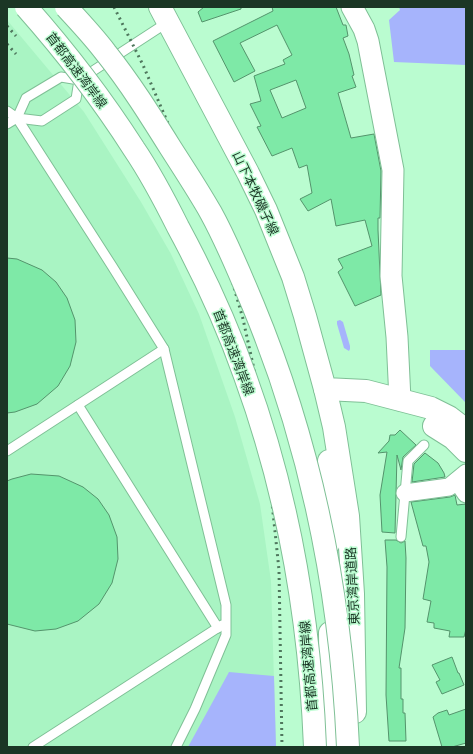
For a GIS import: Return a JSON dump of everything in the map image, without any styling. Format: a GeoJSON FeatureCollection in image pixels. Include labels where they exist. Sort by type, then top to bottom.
{"type":"FeatureCollection","features":[{"type":"Feature","properties":{"kind":"main road","name":"首都高速湾岸線"},"geometry":{"type":"LineString","coordinates":[[26,7],[97,96],[134,149],[162,196],[213,296],[245,375],[276,477],[289,534],[303,610],[309,661],[315,747]]}},
{"type":"Feature","properties":{"kind":"main road"},"geometry":{"type":"LineString","coordinates":[[66,7],[105,52],[136,93],[189,176],[211,213],[235,261],[266,336],[309,472],[329,564],[341,646],[348,747]]}},
{"type":"Feature","properties":{"kind":"main road","name":"山下本牧磯子線"},"geometry":{"type":"LineString","coordinates":[[164,14],[266,210],[299,296],[325,389]]}},
{"type":"Feature","properties":{"kind":"main road"},"geometry":{"type":"LineString","coordinates":[[325,389],[366,391],[431,408],[448,417],[466,430]]}},
{"type":"Feature","properties":{"kind":"main road","name":"東京湾岸道路"},"geometry":{"type":"LineString","coordinates":[[325,389],[334,427],[348,516],[353,594],[356,747]]}},
{"type":"Feature","properties":{"kind":"main road"},"geometry":{"type":"LineString","coordinates":[[400,400],[430,423],[453,438],[466,451]]}},
{"type":"Feature","properties":{"kind":"main road","name":"東京湾岸道路"},"geometry":{"type":"LineString","coordinates":[[331,747],[328,462],[334,427]]}},
{"type":"Feature","properties":{"kind":"street"},"geometry":{"type":"LineString","coordinates":[[352,7],[364,29],[368,41],[393,170],[391,276],[397,333],[400,400]]}},
{"type":"Feature","properties":{"kind":"street"},"geometry":{"type":"LineString","coordinates":[[405,493],[449,487],[463,483]]}},
{"type":"Feature","properties":{"kind":"lane"},"geometry":{"type":"LineString","coordinates":[[17,118],[42,121],[76,99],[79,80],[164,14]]}},
{"type":"Feature","properties":{"kind":"lane"},"geometry":{"type":"LineString","coordinates":[[7,124],[17,118],[26,98],[61,77],[79,80]]}},
{"type":"Feature","properties":{"kind":"lane"},"geometry":{"type":"LineString","coordinates":[[7,111],[17,118],[164,349],[226,605],[226,635],[195,709],[176,747]]}},
{"type":"Feature","properties":{"kind":"lane"},"geometry":{"type":"LineString","coordinates":[[7,451],[164,349]]}},
{"type":"Feature","properties":{"kind":"lane"},"geometry":{"type":"LineString","coordinates":[[78,405],[218,628]]}},
{"type":"Feature","properties":{"kind":"lane"},"geometry":{"type":"LineString","coordinates":[[401,537],[408,461],[424,445]]}},
{"type":"Feature","properties":{"kind":"lane"},"geometry":{"type":"LineString","coordinates":[[33,747],[226,622]]}},
{"type":"Feature","properties":{"kind":"shaded area"},"geometry":{"type":"Polygon","coordinates":[[[399,7],[466,7],[466,65],[394,62],[389,20],[400,10],[399,7]]]}},
{"type":"Feature","properties":{"kind":"shaded area"},"geometry":{"type":"Polygon","coordinates":[[[7,20],[84,112],[141,202],[171,254],[199,314],[235,417],[260,504],[271,581],[276,747],[7,747],[7,20]]]}},
{"type":"Feature","properties":{"kind":"shaded area"},"geometry":{"type":"Polygon","coordinates":[[[340,320],[343,322],[350,346],[349,351],[344,348],[337,324],[337,321],[340,320]]]}},
{"type":"Feature","properties":{"kind":"shaded area"},"geometry":{"type":"Polygon","coordinates":[[[430,350],[466,350],[466,403],[430,366],[430,350]]]}},
{"type":"Feature","properties":{"kind":"shaded area"},"geometry":{"type":"Polygon","coordinates":[[[229,672],[274,676],[276,747],[188,747],[229,672]]]}},
{"type":"Feature","properties":{"kind":"building"},"geometry":{"type":"Polygon","coordinates":[[[204,7],[241,7],[241,9],[202,22],[198,12],[204,7]]]}},
{"type":"Feature","properties":{"kind":"building"},"geometry":{"type":"Polygon","coordinates":[[[272,7],[336,7],[343,25],[346,25],[348,36],[343,38],[349,54],[354,75],[352,76],[356,87],[338,93],[351,138],[374,134],[381,171],[380,218],[378,218],[378,230],[381,295],[355,306],[338,272],[343,268],[338,259],[372,246],[365,220],[336,226],[331,199],[308,211],[300,199],[312,193],[307,165],[299,168],[292,148],[272,156],[257,127],[261,126],[250,104],[261,101],[254,76],[285,64],[283,60],[292,55],[277,25],[240,43],[255,71],[234,82],[213,41],[273,11],[272,7]],[[296,80],[270,90],[282,118],[306,108],[296,80]]]}},
{"type":"Feature","properties":{"kind":"building"},"geometry":{"type":"Polygon","coordinates":[[[7,258],[17,259],[42,270],[56,282],[67,298],[75,320],[76,342],[70,366],[58,386],[37,404],[15,412],[7,413],[7,258]]]}},
{"type":"Feature","properties":{"kind":"building"},"geometry":{"type":"Polygon","coordinates":[[[400,430],[416,445],[403,457],[401,470],[397,455],[395,533],[382,532],[380,495],[387,452],[378,453],[389,441],[390,435],[395,435],[400,430]]]}},
{"type":"Feature","properties":{"kind":"building"},"geometry":{"type":"Polygon","coordinates":[[[425,453],[438,463],[445,477],[412,482],[414,464],[425,453]]]}},
{"type":"Feature","properties":{"kind":"building"},"geometry":{"type":"Polygon","coordinates":[[[31,474],[59,476],[83,487],[98,499],[109,515],[117,537],[118,559],[112,583],[99,604],[78,621],[56,629],[35,631],[7,624],[7,481],[31,474]]]}},
{"type":"Feature","properties":{"kind":"building"},"geometry":{"type":"Polygon","coordinates":[[[455,495],[457,505],[466,504],[466,629],[464,637],[449,637],[450,631],[434,628],[434,623],[427,622],[431,601],[423,599],[429,562],[426,546],[423,546],[411,502],[455,495]]]}},
{"type":"Feature","properties":{"kind":"building"},"geometry":{"type":"Polygon","coordinates":[[[385,540],[396,540],[401,543],[405,541],[405,628],[399,668],[401,668],[401,699],[403,699],[403,713],[405,713],[406,741],[389,741],[386,695],[387,567],[385,540]]]}},
{"type":"Feature","properties":{"kind":"building"},"geometry":{"type":"Polygon","coordinates":[[[452,657],[464,685],[442,694],[436,682],[440,680],[432,665],[452,657]]]}},
{"type":"Feature","properties":{"kind":"building"},"geometry":{"type":"Polygon","coordinates":[[[466,709],[466,743],[452,747],[442,747],[433,717],[438,713],[447,710],[449,715],[466,709]]]}},
{"type":"Feature","properties":{"kind":"railway"},"geometry":{"type":"LineString","coordinates":[[114,7],[143,65],[202,203],[233,284],[243,319],[262,406],[279,570],[282,747]]}},
{"type":"Feature","properties":{"kind":"railway"},"geometry":{"type":"LineString","coordinates":[[7,26],[16,36]]}},
{"type":"Feature","properties":{"kind":"railway"},"geometry":{"type":"LineString","coordinates":[[7,44],[16,54]]}}]}
